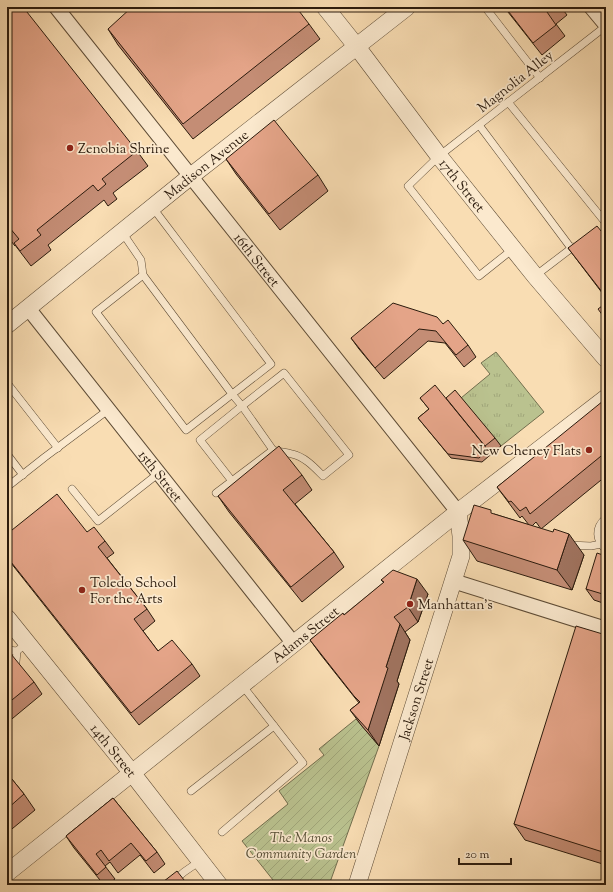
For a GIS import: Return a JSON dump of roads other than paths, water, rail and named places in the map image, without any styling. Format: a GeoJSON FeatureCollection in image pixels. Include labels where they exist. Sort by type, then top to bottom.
{"type":"FeatureCollection","features":[{"type":"Feature","properties":{"kind":"street","name":"16th Street"},"geometry":{"type":"LineString","coordinates":[[56,7],[458,512]]}},
{"type":"Feature","properties":{"kind":"street","name":"17th Street"},"geometry":{"type":"LineString","coordinates":[[325,7],[439,156],[535,276],[606,359]]}},
{"type":"Feature","properties":{"kind":"street","name":"Madison Avenue"},"geometry":{"type":"LineString","coordinates":[[7,325],[191,176],[407,7]]}},
{"type":"Feature","properties":{"kind":"street"},"geometry":{"type":"LineString","coordinates":[[591,7],[606,26]]}},
{"type":"Feature","properties":{"kind":"street","name":"15th Street"},"geometry":{"type":"LineString","coordinates":[[28,308],[294,644]]}},
{"type":"Feature","properties":{"kind":"street","name":"Adams Street"},"geometry":{"type":"LineString","coordinates":[[7,873],[458,512],[606,398]]}},
{"type":"Feature","properties":{"kind":"street","name":"Jackson Street"},"geometry":{"type":"LineString","coordinates":[[356,885],[460,556],[462,536],[458,512]]}},
{"type":"Feature","properties":{"kind":"street"},"geometry":{"type":"LineString","coordinates":[[453,581],[606,629]]}},
{"type":"Feature","properties":{"kind":"street","name":"14th Street"},"geometry":{"type":"LineString","coordinates":[[7,618],[22,647],[132,774],[219,885]]}},
{"type":"Feature","properties":{"kind":"lane"},"geometry":{"type":"LineString","coordinates":[[485,7],[540,78]]}},
{"type":"Feature","properties":{"kind":"lane","name":"Magnolia Alley"},"geometry":{"type":"LineString","coordinates":[[513,248],[479,276],[408,186],[439,156],[606,26]]}},
{"type":"Feature","properties":{"kind":"lane"},"geometry":{"type":"LineString","coordinates":[[508,102],[603,223]]}},
{"type":"Feature","properties":{"kind":"lane"},"geometry":{"type":"LineString","coordinates":[[479,125],[573,246],[535,276]]}},
{"type":"Feature","properties":{"kind":"lane"},"geometry":{"type":"LineString","coordinates":[[143,275],[96,312],[186,430],[271,364],[153,208]]}},
{"type":"Feature","properties":{"kind":"lane"},"geometry":{"type":"LineString","coordinates":[[122,232],[141,260],[143,275],[242,406],[273,450],[294,454],[302,458],[311,464],[323,476],[349,455],[284,373],[242,406],[200,440],[232,481]]}},
{"type":"Feature","properties":{"kind":"lane"},"geometry":{"type":"LineString","coordinates":[[7,383],[58,448]]}},
{"type":"Feature","properties":{"kind":"lane"},"geometry":{"type":"LineString","coordinates":[[7,487],[108,410]]}},
{"type":"Feature","properties":{"kind":"lane"},"geometry":{"type":"LineString","coordinates":[[216,493],[273,450]]}},
{"type":"Feature","properties":{"kind":"lane"},"geometry":{"type":"LineString","coordinates":[[7,454],[23,475]]}},
{"type":"Feature","properties":{"kind":"lane"},"geometry":{"type":"LineString","coordinates":[[72,489],[98,521],[159,473]]}},
{"type":"Feature","properties":{"kind":"lane"},"geometry":{"type":"LineString","coordinates":[[604,547],[597,534],[601,523],[606,518]]}},
{"type":"Feature","properties":{"kind":"lane"},"geometry":{"type":"LineString","coordinates":[[562,543],[568,545],[604,547]]}},
{"type":"Feature","properties":{"kind":"lane"},"geometry":{"type":"LineString","coordinates":[[7,651],[22,647]]}},
{"type":"Feature","properties":{"kind":"lane"},"geometry":{"type":"LineString","coordinates":[[7,669],[16,662],[22,647]]}},
{"type":"Feature","properties":{"kind":"lane"},"geometry":{"type":"LineString","coordinates":[[222,832],[303,763],[242,685]]}},
{"type":"Feature","properties":{"kind":"lane"},"geometry":{"type":"LineString","coordinates":[[190,791],[274,726]]}},
{"type":"Feature","properties":{"kind":"lane"},"geometry":{"type":"LineString","coordinates":[[169,885],[184,872],[201,861]]}},
{"type":"Feature","properties":{"kind":"place","name":"Zenobia Shrine"},"geometry":{"type":"Point","coordinates":[70,148]}},
{"type":"Feature","properties":{"kind":"place","name":"New Cheney Flats"},"geometry":{"type":"Point","coordinates":[589,450]}},
{"type":"Feature","properties":{"kind":"place","name":"Toledo School For the Arts"},"geometry":{"type":"Point","coordinates":[82,590]}},
{"type":"Feature","properties":{"kind":"place","name":"Manhattan's"},"geometry":{"type":"Point","coordinates":[410,604]}},
{"type":"Feature","properties":{"kind":"park label","name":"The Manos Community Garden"},"geometry":{"type":"Point","coordinates":[301,846]}}]}
